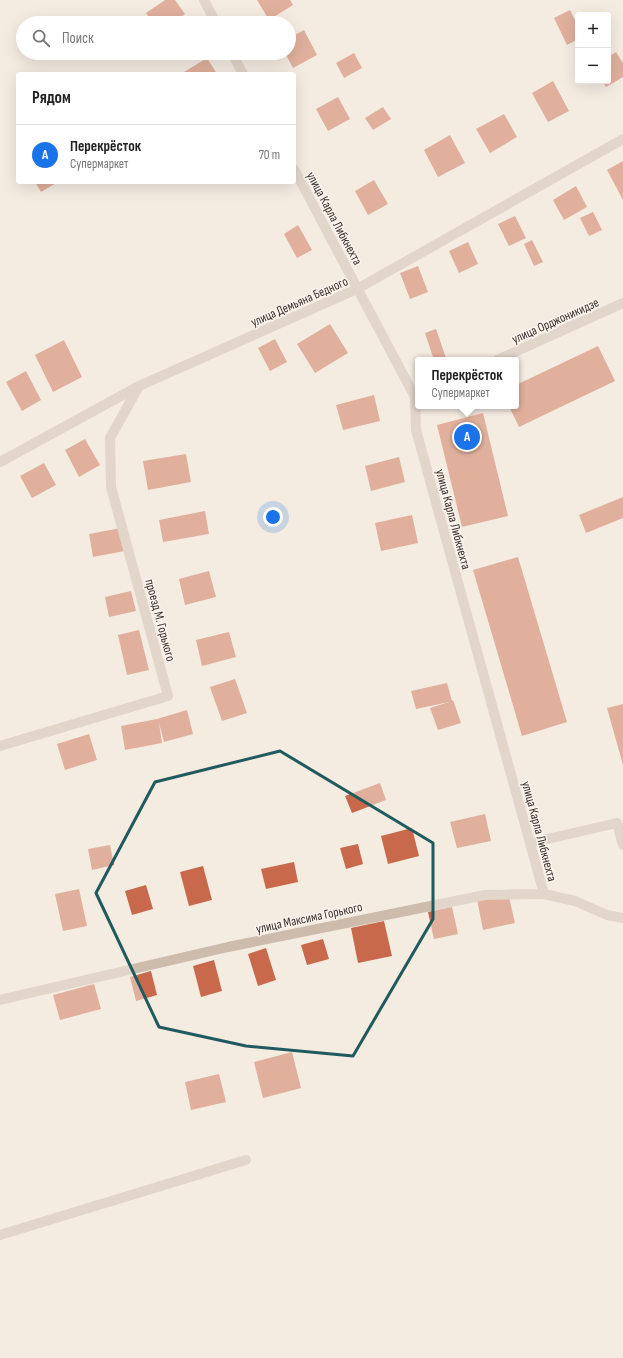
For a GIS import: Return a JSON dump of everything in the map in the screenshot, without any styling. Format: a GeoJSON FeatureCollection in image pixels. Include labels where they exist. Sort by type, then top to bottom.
{"type":"FeatureCollection","features":[{"type":"Feature","properties":{"kind":"street"},"geometry":{"type":"LineString","coordinates":[[204,0],[212,16]]}},
{"type":"Feature","properties":{"kind":"street"},"geometry":{"type":"LineString","coordinates":[[236,60],[242,72]]}},
{"type":"Feature","properties":{"kind":"street","name":"улица Демьяна Бедного"},"geometry":{"type":"LineString","coordinates":[[0,462],[139,386],[357,289],[623,139]]}},
{"type":"Feature","properties":{"kind":"street","name":"улица Карла Либкнехта"},"geometry":{"type":"LineString","coordinates":[[296,174],[415,394]]}},
{"type":"Feature","properties":{"kind":"street","name":"улица Орджоникидзе"},"geometry":{"type":"LineString","coordinates":[[504,357],[623,303]]}},
{"type":"Feature","properties":{"kind":"street","name":"проезд М. Горького"},"geometry":{"type":"LineString","coordinates":[[0,746],[168,696],[112,487],[110,438],[139,386]]}},
{"type":"Feature","properties":{"kind":"street","name":"улица Карла Либкнехта"},"geometry":{"type":"LineString","coordinates":[[416,409],[416,430],[544,894]]}},
{"type":"Feature","properties":{"kind":"street"},"geometry":{"type":"LineString","coordinates":[[530,843],[617,823],[623,845]]}},
{"type":"Feature","properties":{"kind":"street","name":"улица Максима Горького"},"geometry":{"type":"LineString","coordinates":[[0,1000],[228,947],[484,895],[544,894],[575,901],[607,915],[623,918]]}},
{"type":"Feature","properties":{"kind":"street"},"geometry":{"type":"LineString","coordinates":[[0,1235],[246,1160]]}},
{"type":"Feature","properties":{"kind":"highlighted area"},"geometry":{"type":"Polygon","coordinates":[[[280,751],[433,843],[433,919],[353,1056],[246,1046],[159,1027],[96,893],[155,782],[280,751]]]}},
{"type":"Feature","properties":{"kind":"building"},"geometry":{"type":"Polygon","coordinates":[[[165,0],[175,0],[185,14],[182,16],[148,16],[146,13],[165,0]]]}},
{"type":"Feature","properties":{"kind":"building"},"geometry":{"type":"Polygon","coordinates":[[[257,0],[290,0],[293,5],[275,16],[267,16],[257,0]]]}},
{"type":"Feature","properties":{"kind":"building"},"geometry":{"type":"Polygon","coordinates":[[[570,10],[575,20],[575,41],[567,45],[554,18],[570,10]]]}},
{"type":"Feature","properties":{"kind":"building"},"geometry":{"type":"Polygon","coordinates":[[[304,30],[317,55],[293,68],[289,60],[296,60],[296,34],[304,30]]]}},
{"type":"Feature","properties":{"kind":"building"},"geometry":{"type":"Polygon","coordinates":[[[616,52],[623,63],[623,77],[606,87],[604,84],[611,84],[611,55],[616,52]]]}},
{"type":"Feature","properties":{"kind":"building"},"geometry":{"type":"Polygon","coordinates":[[[354,53],[362,68],[344,78],[336,63],[354,53]]]}},
{"type":"Feature","properties":{"kind":"building"},"geometry":{"type":"Polygon","coordinates":[[[204,60],[208,60],[216,72],[184,72],[204,60]]]}},
{"type":"Feature","properties":{"kind":"building"},"geometry":{"type":"Polygon","coordinates":[[[553,81],[569,111],[548,122],[532,93],[553,81]]]}},
{"type":"Feature","properties":{"kind":"building"},"geometry":{"type":"Polygon","coordinates":[[[338,97],[350,119],[328,131],[316,109],[338,97]]]}},
{"type":"Feature","properties":{"kind":"building"},"geometry":{"type":"Polygon","coordinates":[[[383,107],[391,119],[373,130],[365,118],[383,107]]]}},
{"type":"Feature","properties":{"kind":"building"},"geometry":{"type":"Polygon","coordinates":[[[504,114],[517,137],[490,153],[476,129],[504,114]]]}},
{"type":"Feature","properties":{"kind":"building"},"geometry":{"type":"Polygon","coordinates":[[[450,135],[465,163],[438,177],[424,150],[450,135]]]}},
{"type":"Feature","properties":{"kind":"building"},"geometry":{"type":"Polygon","coordinates":[[[623,161],[623,200],[607,170],[623,161]]]}},
{"type":"Feature","properties":{"kind":"building"},"geometry":{"type":"Polygon","coordinates":[[[374,180],[388,204],[368,215],[355,191],[374,180]]]}},
{"type":"Feature","properties":{"kind":"building"},"geometry":{"type":"Polygon","coordinates":[[[36,184],[55,184],[41,192],[36,184]]]}},
{"type":"Feature","properties":{"kind":"building"},"geometry":{"type":"Polygon","coordinates":[[[576,186],[587,207],[564,220],[553,200],[576,186]]]}},
{"type":"Feature","properties":{"kind":"building"},"geometry":{"type":"Polygon","coordinates":[[[593,212],[602,230],[589,236],[580,218],[593,212]]]}},
{"type":"Feature","properties":{"kind":"building"},"geometry":{"type":"Polygon","coordinates":[[[515,216],[526,238],[509,246],[498,224],[515,216]]]}},
{"type":"Feature","properties":{"kind":"building"},"geometry":{"type":"Polygon","coordinates":[[[298,225],[312,250],[297,258],[284,234],[298,225]]]}},
{"type":"Feature","properties":{"kind":"building"},"geometry":{"type":"Polygon","coordinates":[[[532,240],[543,262],[534,266],[524,244],[532,240]]]}},
{"type":"Feature","properties":{"kind":"building"},"geometry":{"type":"Polygon","coordinates":[[[468,242],[478,264],[459,273],[449,251],[468,242]]]}},
{"type":"Feature","properties":{"kind":"building"},"geometry":{"type":"Polygon","coordinates":[[[418,266],[428,292],[410,299],[400,273],[418,266]]]}},
{"type":"Feature","properties":{"kind":"building"},"geometry":{"type":"Polygon","coordinates":[[[330,324],[348,353],[315,373],[297,344],[330,324]]]}},
{"type":"Feature","properties":{"kind":"building"},"geometry":{"type":"Polygon","coordinates":[[[436,329],[446,357],[433,357],[425,333],[436,329]]]}},
{"type":"Feature","properties":{"kind":"building"},"geometry":{"type":"Polygon","coordinates":[[[275,339],[287,362],[270,371],[258,348],[275,339]]]}},
{"type":"Feature","properties":{"kind":"building"},"geometry":{"type":"Polygon","coordinates":[[[64,340],[82,377],[53,392],[35,355],[64,340]]]}},
{"type":"Feature","properties":{"kind":"building"},"geometry":{"type":"Polygon","coordinates":[[[598,346],[615,381],[519,427],[510,409],[519,409],[519,384],[598,346]]]}},
{"type":"Feature","properties":{"kind":"building"},"geometry":{"type":"Polygon","coordinates":[[[26,371],[41,400],[22,411],[6,382],[26,371]]]}},
{"type":"Feature","properties":{"kind":"building"},"geometry":{"type":"Polygon","coordinates":[[[374,395],[380,421],[343,430],[336,405],[374,395]]]}},
{"type":"Feature","properties":{"kind":"building"},"geometry":{"type":"Polygon","coordinates":[[[483,413],[508,516],[462,527],[437,425],[483,413]]]}},
{"type":"Feature","properties":{"kind":"building"},"geometry":{"type":"Polygon","coordinates":[[[85,439],[100,465],[79,477],[65,450],[85,439]]]}},
{"type":"Feature","properties":{"kind":"building"},"geometry":{"type":"Polygon","coordinates":[[[186,454],[191,482],[148,490],[143,461],[186,454]]]}},
{"type":"Feature","properties":{"kind":"building"},"geometry":{"type":"Polygon","coordinates":[[[399,457],[405,482],[371,491],[365,466],[399,457]]]}},
{"type":"Feature","properties":{"kind":"building"},"geometry":{"type":"Polygon","coordinates":[[[44,463],[56,485],[32,498],[20,476],[44,463]]]}},
{"type":"Feature","properties":{"kind":"building"},"geometry":{"type":"Polygon","coordinates":[[[623,497],[623,518],[586,533],[579,515],[623,497]]]}},
{"type":"Feature","properties":{"kind":"building"},"geometry":{"type":"Polygon","coordinates":[[[205,511],[209,534],[163,542],[159,520],[205,511]]]}},
{"type":"Feature","properties":{"kind":"building"},"geometry":{"type":"Polygon","coordinates":[[[412,515],[418,543],[381,551],[375,523],[412,515]]]}},
{"type":"Feature","properties":{"kind":"building"},"geometry":{"type":"Polygon","coordinates":[[[121,528],[125,551],[93,557],[89,534],[121,528]]]}},
{"type":"Feature","properties":{"kind":"building"},"geometry":{"type":"Polygon","coordinates":[[[518,557],[567,722],[522,736],[473,570],[518,557]]]}},
{"type":"Feature","properties":{"kind":"building"},"geometry":{"type":"Polygon","coordinates":[[[209,571],[216,597],[185,605],[179,579],[209,571]]]}},
{"type":"Feature","properties":{"kind":"building"},"geometry":{"type":"Polygon","coordinates":[[[131,591],[136,611],[109,617],[105,597],[131,591]]]}},
{"type":"Feature","properties":{"kind":"building"},"geometry":{"type":"Polygon","coordinates":[[[139,630],[149,670],[127,675],[118,635],[139,630]]]}},
{"type":"Feature","properties":{"kind":"building"},"geometry":{"type":"Polygon","coordinates":[[[229,632],[236,657],[202,666],[196,640],[229,632]]]}},
{"type":"Feature","properties":{"kind":"building"},"geometry":{"type":"Polygon","coordinates":[[[235,679],[247,713],[222,721],[210,687],[235,679]]]}},
{"type":"Feature","properties":{"kind":"building"},"geometry":{"type":"Polygon","coordinates":[[[447,683],[452,701],[453,700],[461,723],[438,730],[430,708],[449,702],[416,709],[411,691],[447,683]]]}},
{"type":"Feature","properties":{"kind":"building"},"geometry":{"type":"Polygon","coordinates":[[[623,704],[623,765],[607,708],[623,704]]]}},
{"type":"Feature","properties":{"kind":"building"},"geometry":{"type":"Polygon","coordinates":[[[187,710],[193,734],[164,742],[159,723],[162,743],[125,750],[121,726],[157,719],[187,710]]]}},
{"type":"Feature","properties":{"kind":"building"},"geometry":{"type":"Polygon","coordinates":[[[89,734],[97,760],[65,770],[57,744],[89,734]]]}},
{"type":"Feature","properties":{"kind":"building"},"geometry":{"type":"Polygon","coordinates":[[[380,783],[386,800],[352,813],[345,796],[380,783]]]}},
{"type":"Feature","properties":{"kind":"building"},"geometry":{"type":"Polygon","coordinates":[[[485,814],[491,841],[457,848],[450,822],[485,814]]]}},
{"type":"Feature","properties":{"kind":"building"},"geometry":{"type":"Polygon","coordinates":[[[412,828],[419,856],[388,864],[381,836],[412,828]]]}},
{"type":"Feature","properties":{"kind":"building"},"geometry":{"type":"Polygon","coordinates":[[[358,844],[363,864],[346,869],[340,848],[358,844]]]}},
{"type":"Feature","properties":{"kind":"building"},"geometry":{"type":"Polygon","coordinates":[[[110,845],[114,865],[92,870],[88,849],[110,845]]]}},
{"type":"Feature","properties":{"kind":"building"},"geometry":{"type":"Polygon","coordinates":[[[294,862],[298,882],[266,889],[261,869],[294,862]]]}},
{"type":"Feature","properties":{"kind":"building"},"geometry":{"type":"Polygon","coordinates":[[[203,866],[212,900],[189,906],[180,872],[203,866]]]}},
{"type":"Feature","properties":{"kind":"building"},"geometry":{"type":"Polygon","coordinates":[[[146,885],[153,909],[132,915],[125,891],[146,885]]]}},
{"type":"Feature","properties":{"kind":"building"},"geometry":{"type":"Polygon","coordinates":[[[79,889],[87,926],[63,931],[55,894],[79,889]]]}},
{"type":"Feature","properties":{"kind":"building"},"geometry":{"type":"Polygon","coordinates":[[[508,893],[515,923],[483,930],[477,899],[508,893]]]}},
{"type":"Feature","properties":{"kind":"building"},"geometry":{"type":"Polygon","coordinates":[[[452,907],[458,934],[434,939],[428,912],[452,907]]]}},
{"type":"Feature","properties":{"kind":"building"},"geometry":{"type":"Polygon","coordinates":[[[384,921],[392,956],[358,963],[351,928],[384,921]]]}},
{"type":"Feature","properties":{"kind":"building"},"geometry":{"type":"Polygon","coordinates":[[[323,939],[329,959],[307,965],[301,945],[323,939]]]}},
{"type":"Feature","properties":{"kind":"building"},"geometry":{"type":"Polygon","coordinates":[[[266,948],[276,980],[258,986],[248,954],[266,948]]]}},
{"type":"Feature","properties":{"kind":"building"},"geometry":{"type":"Polygon","coordinates":[[[214,960],[222,991],[201,997],[193,966],[214,960]]]}},
{"type":"Feature","properties":{"kind":"building"},"geometry":{"type":"Polygon","coordinates":[[[151,971],[157,995],[136,1001],[130,977],[151,971]]]}},
{"type":"Feature","properties":{"kind":"building"},"geometry":{"type":"Polygon","coordinates":[[[94,984],[101,1009],[60,1020],[53,995],[94,984]]]}},
{"type":"Feature","properties":{"kind":"building"},"geometry":{"type":"Polygon","coordinates":[[[292,1052],[301,1088],[263,1098],[254,1062],[292,1052]]]}},
{"type":"Feature","properties":{"kind":"building"},"geometry":{"type":"Polygon","coordinates":[[[219,1074],[226,1102],[191,1110],[185,1082],[219,1074]]]}},
{"type":"Feature","properties":{"kind":"place","name":"Перекрёсток"},"geometry":{"type":"Point","coordinates":[467,437]}}]}
